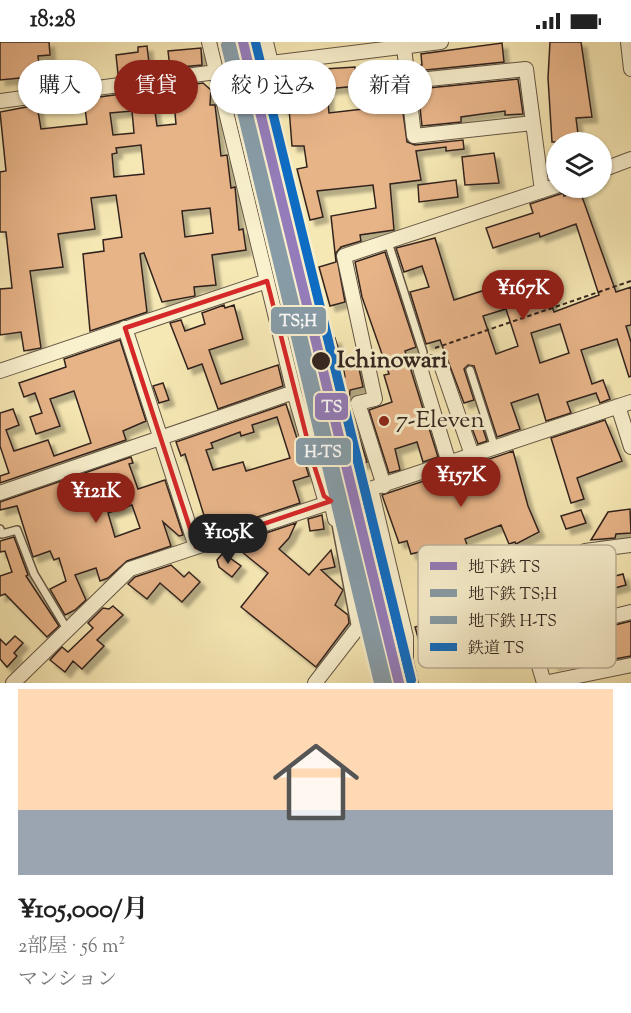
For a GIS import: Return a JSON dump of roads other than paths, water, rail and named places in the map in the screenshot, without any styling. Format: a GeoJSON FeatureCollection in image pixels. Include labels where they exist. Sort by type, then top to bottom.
{"type":"FeatureCollection","features":[{"type":"Feature","properties":{"kind":"street"},"geometry":{"type":"LineString","coordinates":[[209,42],[213,60]]}},
{"type":"Feature","properties":{"kind":"street"},"geometry":{"type":"LineString","coordinates":[[266,42],[271,63],[441,42]]}},
{"type":"Feature","properties":{"kind":"street"},"geometry":{"type":"LineString","coordinates":[[628,42],[631,69]]}},
{"type":"Feature","properties":{"kind":"street"},"geometry":{"type":"LineString","coordinates":[[404,47],[406,60]]}},
{"type":"Feature","properties":{"kind":"street"},"geometry":{"type":"LineString","coordinates":[[432,79],[526,69],[542,191]]}},
{"type":"Feature","properties":{"kind":"street"},"geometry":{"type":"LineString","coordinates":[[0,101],[210,73]]}},
{"type":"Feature","properties":{"kind":"street"},"geometry":{"type":"LineString","coordinates":[[226,114],[294,392],[324,496],[331,501],[334,519]]}},
{"type":"Feature","properties":{"kind":"street"},"geometry":{"type":"LineString","coordinates":[[412,114],[414,136],[533,123]]}},
{"type":"Feature","properties":{"kind":"street"},"geometry":{"type":"LineString","coordinates":[[612,166],[631,159]]}},
{"type":"Feature","properties":{"kind":"street"},"geometry":{"type":"LineString","coordinates":[[411,683],[406,661],[406,637],[358,403],[375,399],[344,256],[546,190]]}},
{"type":"Feature","properties":{"kind":"street"},"geometry":{"type":"LineString","coordinates":[[0,371],[267,281]]}},
{"type":"Feature","properties":{"kind":"street"},"geometry":{"type":"LineString","coordinates":[[125,328],[163,438],[196,547]]}},
{"type":"Feature","properties":{"kind":"street"},"geometry":{"type":"LineString","coordinates":[[449,463],[421,371],[424,362],[440,362],[472,455]]}},
{"type":"Feature","properties":{"kind":"street"},"geometry":{"type":"LineString","coordinates":[[0,493],[294,392]]}},
{"type":"Feature","properties":{"kind":"street"},"geometry":{"type":"LineString","coordinates":[[13,683],[130,569],[625,404],[631,447]]}},
{"type":"Feature","properties":{"kind":"street"},"geometry":{"type":"LineString","coordinates":[[616,547],[631,545]]}},
{"type":"Feature","properties":{"kind":"street"},"geometry":{"type":"LineString","coordinates":[[616,616],[631,612]]}},
{"type":"Feature","properties":{"kind":"street"},"geometry":{"type":"LineString","coordinates":[[315,683],[356,630]]}},
{"type":"Feature","properties":{"kind":"street"},"geometry":{"type":"LineString","coordinates":[[540,668],[544,683],[631,665]]}},
{"type":"Feature","properties":{"kind":"lane"},"geometry":{"type":"LineString","coordinates":[[388,242],[423,352]]}},
{"type":"Feature","properties":{"kind":"lane"},"geometry":{"type":"LineString","coordinates":[[470,370],[495,448]]}},
{"type":"Feature","properties":{"kind":"lane"},"geometry":{"type":"LineString","coordinates":[[334,519],[356,630]]}},
{"type":"Feature","properties":{"kind":"lane"},"geometry":{"type":"LineString","coordinates":[[0,529],[2,534],[17,530],[34,573],[67,629]]}},
{"type":"Feature","properties":{"kind":"metro line","name":"TS"},"geometry":{"type":"LineString","coordinates":[[243,42],[399,683]]}},
{"type":"Feature","properties":{"kind":"metro line","name":"H-TS"},"geometry":{"type":"LineString","coordinates":[[226,45],[379,683]]}},
{"type":"Feature","properties":{"kind":"metro line","name":"TS;H"},"geometry":{"type":"LineString","coordinates":[[231,45],[387,683]]}},
{"type":"Feature","properties":{"kind":"rail line","name":"TS"},"geometry":{"type":"LineString","coordinates":[[255,42],[411,680]]}},
{"type":"Feature","properties":{"kind":"place","name":"Ichinowari"},"geometry":{"type":"Point","coordinates":[321,361]}},
{"type":"Feature","properties":{"kind":"place","name":"7-Eleven"},"geometry":{"type":"Point","coordinates":[384,421]}}]}
